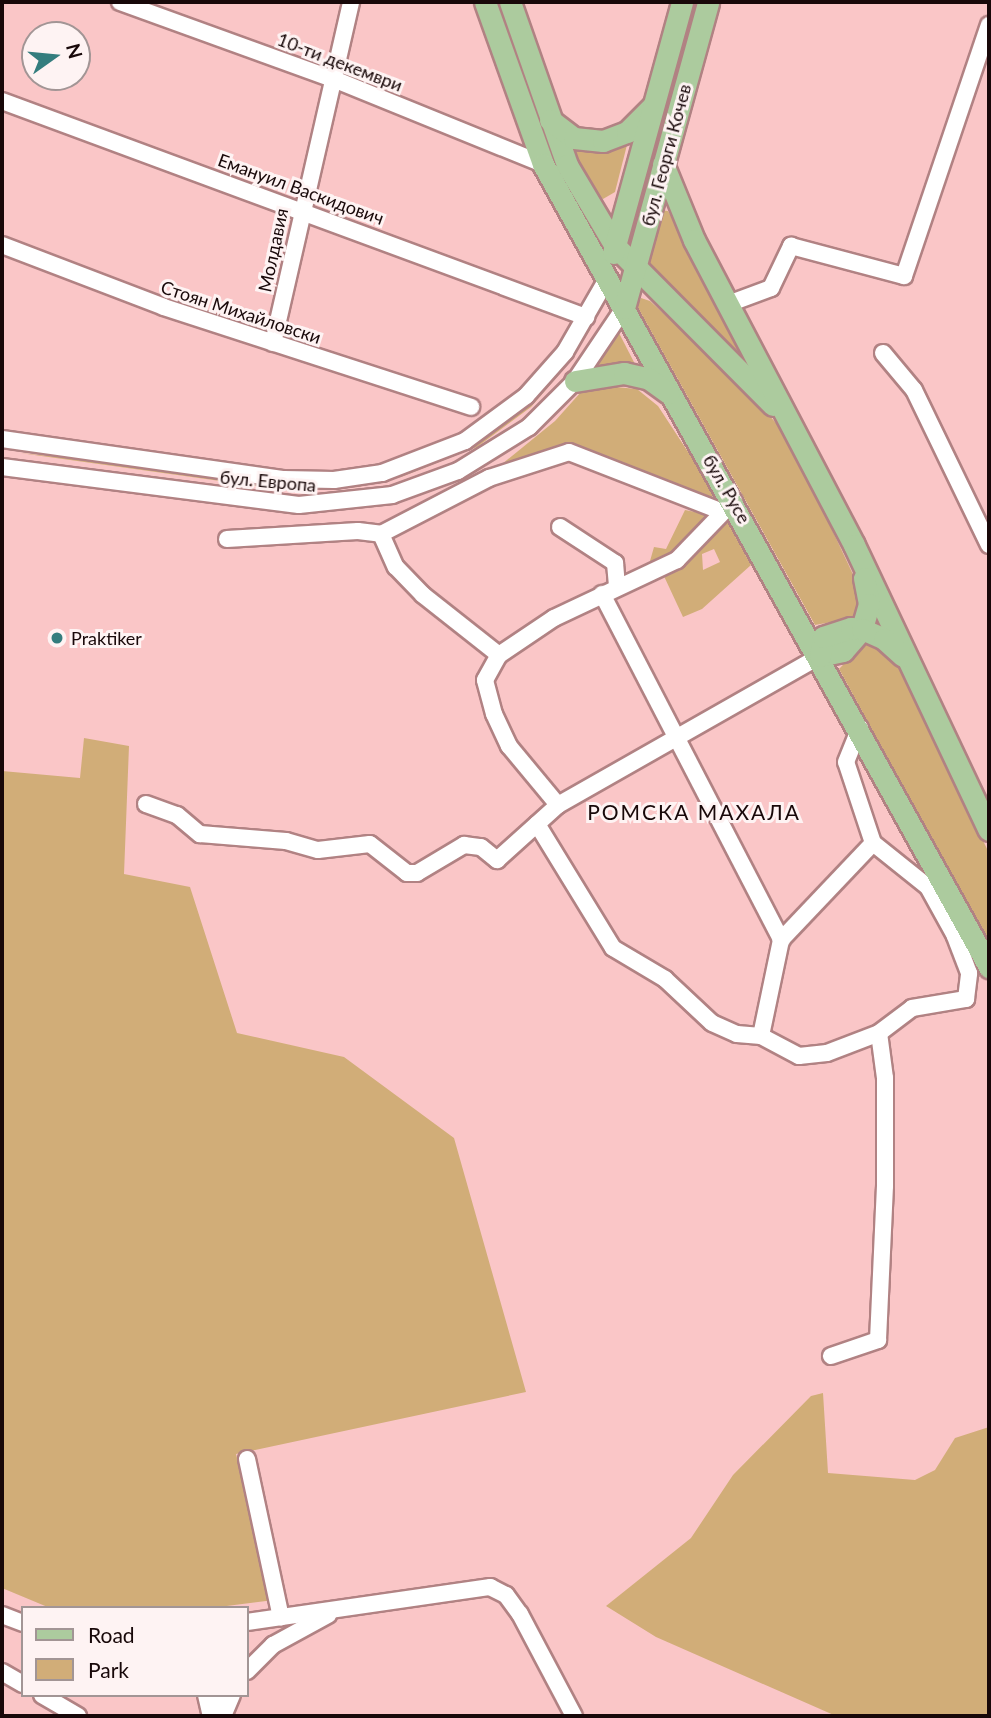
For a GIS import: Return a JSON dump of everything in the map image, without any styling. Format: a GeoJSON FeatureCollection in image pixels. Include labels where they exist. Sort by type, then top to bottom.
{"type":"FeatureCollection","features":[{"type":"Feature","properties":{"kind":"main road","name":"бул. Русе"},"geometry":{"type":"LineString","coordinates":[[485,2],[543,164],[679,405],[727,506],[820,656],[989,967]]}},
{"type":"Feature","properties":{"kind":"main road"},"geometry":{"type":"LineString","coordinates":[[510,2],[567,165],[615,246],[792,428]]}},
{"type":"Feature","properties":{"kind":"main road","name":"бул. Георги Кочев"},"geometry":{"type":"LineString","coordinates":[[607,279],[682,2]]}},
{"type":"Feature","properties":{"kind":"main road","name":"бул. Георги Кочев"},"geometry":{"type":"LineString","coordinates":[[624,308],[708,2]]}},
{"type":"Feature","properties":{"kind":"main road"},"geometry":{"type":"LineString","coordinates":[[550,120],[574,138],[603,141],[627,132],[653,106]]}},
{"type":"Feature","properties":{"kind":"main road"},"geometry":{"type":"LineString","coordinates":[[663,164],[677,204],[854,545],[989,830]]}},
{"type":"Feature","properties":{"kind":"main road"},"geometry":{"type":"LineString","coordinates":[[575,381],[600,375],[638,375],[660,386],[679,405]]}},
{"type":"Feature","properties":{"kind":"main road"},"geometry":{"type":"LineString","coordinates":[[854,545],[869,595],[862,629]]}},
{"type":"Feature","properties":{"kind":"main road"},"geometry":{"type":"LineString","coordinates":[[820,656],[826,634],[862,629],[897,648],[923,687]]}},
{"type":"Feature","properties":{"kind":"street","name":"10-ти декември"},"geometry":{"type":"LineString","coordinates":[[120,2],[336,80],[543,164]]}},
{"type":"Feature","properties":{"kind":"street","name":"Молдавия"},"geometry":{"type":"LineString","coordinates":[[273,343],[301,209],[336,80],[351,2]]}},
{"type":"Feature","properties":{"kind":"street"},"geometry":{"type":"LineString","coordinates":[[728,304],[771,288],[791,246],[904,276],[989,25]]}},
{"type":"Feature","properties":{"kind":"street","name":"Емануил Васкидович"},"geometry":{"type":"LineString","coordinates":[[2,101],[301,209],[586,317]]}},
{"type":"Feature","properties":{"kind":"street","name":"Стоян Михайловски"},"geometry":{"type":"LineString","coordinates":[[2,245],[273,343],[471,407]]}},
{"type":"Feature","properties":{"kind":"street","name":"бул. Европа"},"geometry":{"type":"LineString","coordinates":[[2,439],[284,479],[334,480],[382,473],[465,440],[505,413],[551,370],[607,279]]}},
{"type":"Feature","properties":{"kind":"street","name":"бул. Европа"},"geometry":{"type":"LineString","coordinates":[[2,467],[272,503],[362,502],[412,489],[477,461],[529,427],[575,381],[624,308]]}},
{"type":"Feature","properties":{"kind":"street"},"geometry":{"type":"LineString","coordinates":[[883,353],[914,390],[989,545]]}},
{"type":"Feature","properties":{"kind":"street"},"geometry":{"type":"LineString","coordinates":[[227,540],[381,534],[489,478],[569,452],[727,506],[677,560],[554,618],[499,655],[485,680],[494,715],[509,746],[558,805]]}},
{"type":"Feature","properties":{"kind":"street"},"geometry":{"type":"LineString","coordinates":[[560,527],[615,563],[654,570]]}},
{"type":"Feature","properties":{"kind":"street"},"geometry":{"type":"LineString","coordinates":[[381,534],[396,568],[423,595],[499,655]]}},
{"type":"Feature","properties":{"kind":"street"},"geometry":{"type":"LineString","coordinates":[[615,563],[617,586]]}},
{"type":"Feature","properties":{"kind":"street"},"geometry":{"type":"LineString","coordinates":[[602,594],[781,940]]}},
{"type":"Feature","properties":{"kind":"street"},"geometry":{"type":"LineString","coordinates":[[146,804],[177,815],[200,834],[286,841],[318,850],[370,844],[407,873],[416,873],[464,845],[481,847],[497,860],[558,805],[820,656]]}},
{"type":"Feature","properties":{"kind":"street"},"geometry":{"type":"LineString","coordinates":[[537,824],[613,948],[665,979],[712,1023],[737,1034],[761,1036],[799,1056],[827,1053],[879,1033],[912,1008],[967,999],[969,973],[955,936],[928,887],[873,843],[846,762],[860,729]]}},
{"type":"Feature","properties":{"kind":"street"},"geometry":{"type":"LineString","coordinates":[[761,1036],[781,940],[873,843]]}},
{"type":"Feature","properties":{"kind":"street"},"geometry":{"type":"LineString","coordinates":[[831,1356],[878,1340],[885,1186],[885,1078],[879,1033]]}},
{"type":"Feature","properties":{"kind":"street"},"geometry":{"type":"LineString","coordinates":[[247,1459],[281,1617]]}},
{"type":"Feature","properties":{"kind":"street"},"geometry":{"type":"LineString","coordinates":[[248,1622],[489,1587],[506,1595],[520,1614],[574,1716]]}},
{"type":"Feature","properties":{"kind":"street"},"geometry":{"type":"LineString","coordinates":[[248,1670],[273,1645],[340,1609]]}},
{"type":"Feature","properties":{"kind":"street"},"geometry":{"type":"LineString","coordinates":[[2,1615],[21,1622]]}},
{"type":"Feature","properties":{"kind":"street"},"geometry":{"type":"LineString","coordinates":[[2,1672],[21,1683]]}},
{"type":"Feature","properties":{"kind":"street"},"geometry":{"type":"LineString","coordinates":[[45,1697],[78,1716]]}},
{"type":"Feature","properties":{"kind":"street"},"geometry":{"type":"LineString","coordinates":[[206,1697],[211,1716]]}},
{"type":"Feature","properties":{"kind":"street"},"geometry":{"type":"LineString","coordinates":[[217,1716],[219,1697]]}},
{"type":"Feature","properties":{"kind":"street"},"geometry":{"type":"LineString","coordinates":[[223,1716],[231,1697]]}},
{"type":"Feature","properties":{"kind":"green space"},"geometry":{"type":"Polygon","coordinates":[[[628,141],[615,192],[603,199],[594,194],[570,146],[628,141]]]}},
{"type":"Feature","properties":{"kind":"green space"},"geometry":{"type":"Polygon","coordinates":[[[660,210],[668,211],[687,242],[743,359],[736,357],[651,268],[647,253],[660,210]]]}},
{"type":"Feature","properties":{"kind":"green space"},"geometry":{"type":"Polygon","coordinates":[[[641,298],[650,301],[748,391],[789,438],[858,585],[859,617],[815,625],[637,306],[641,298]]]}},
{"type":"Feature","properties":{"kind":"green space"},"geometry":{"type":"Polygon","coordinates":[[[595,313],[590,330],[569,363],[531,407],[477,447],[401,477],[358,487],[291,491],[20,453],[313,483],[472,442],[539,393],[562,366],[595,313]]]}},
{"type":"Feature","properties":{"kind":"green space"},"geometry":{"type":"Polygon","coordinates":[[[619,333],[637,368],[594,368],[617,334],[619,333]]]}},
{"type":"Feature","properties":{"kind":"green space"},"geometry":{"type":"Polygon","coordinates":[[[605,386],[637,389],[658,406],[709,484],[713,496],[708,501],[575,447],[491,473],[555,421],[581,392],[605,386]]]}},
{"type":"Feature","properties":{"kind":"green space"},"geometry":{"type":"Polygon","coordinates":[[[685,510],[725,518],[751,565],[702,609],[683,617],[663,574],[650,561],[654,547],[666,549],[685,510]],[[714,549],[702,554],[703,570],[720,562],[714,549]]]}},
{"type":"Feature","properties":{"kind":"green space"},"geometry":{"type":"Polygon","coordinates":[[[865,642],[874,642],[896,661],[989,853],[989,944],[839,669],[865,642]]]}},
{"type":"Feature","properties":{"kind":"green space"},"geometry":{"type":"Polygon","coordinates":[[[84,738],[129,746],[124,874],[190,887],[237,1033],[344,1057],[454,1138],[526,1392],[236,1454],[274,1600],[227,1606],[45,1606],[2,1588],[2,771],[80,778],[84,738]]]}},
{"type":"Feature","properties":{"kind":"green space"},"geometry":{"type":"Polygon","coordinates":[[[823,1393],[828,1473],[915,1480],[935,1470],[955,1438],[989,1427],[989,1716],[836,1716],[656,1637],[606,1606],[691,1538],[733,1475],[811,1396],[823,1393]]]}},
{"type":"Feature","properties":{"kind":"place","name":"Praktiker"},"geometry":{"type":"Point","coordinates":[57,638]}},
{"type":"Feature","properties":{"kind":"district","name":"РОМСКА МАХАЛА"},"geometry":{"type":"Point","coordinates":[694,812]}}]}
